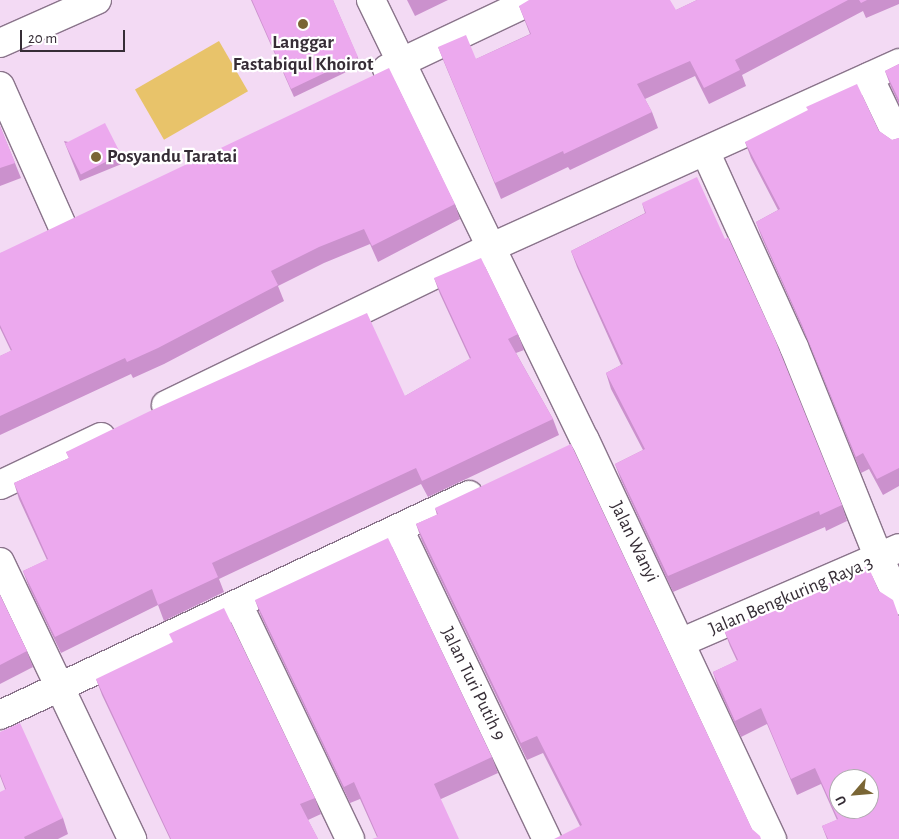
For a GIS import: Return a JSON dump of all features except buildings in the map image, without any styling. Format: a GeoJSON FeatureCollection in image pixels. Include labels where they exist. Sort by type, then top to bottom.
{"type":"FeatureCollection","features":[{"type":"Feature","properties":{"kind":"street"},"geometry":{"type":"LineString","coordinates":[[0,43],[97,0]]}},
{"type":"Feature","properties":{"kind":"street","name":"Jalan Wanyi"},"geometry":{"type":"LineString","coordinates":[[370,0],[403,61],[682,642],[772,839]]}},
{"type":"Feature","properties":{"kind":"street"},"geometry":{"type":"LineString","coordinates":[[367,78],[533,0]]}},
{"type":"Feature","properties":{"kind":"street"},"geometry":{"type":"LineString","coordinates":[[0,485],[492,247],[706,153],[899,63]]}},
{"type":"Feature","properties":{"kind":"street"},"geometry":{"type":"LineString","coordinates":[[869,77],[899,140]]}},
{"type":"Feature","properties":{"kind":"street"},"geometry":{"type":"LineString","coordinates":[[0,86],[62,225]]}},
{"type":"Feature","properties":{"kind":"street"},"geometry":{"type":"LineString","coordinates":[[706,153],[889,553],[899,600]]}},
{"type":"Feature","properties":{"kind":"street"},"geometry":{"type":"LineString","coordinates":[[36,238],[89,212]]}},
{"type":"Feature","properties":{"kind":"street"},"geometry":{"type":"LineString","coordinates":[[558,453],[585,440]]}},
{"type":"Feature","properties":{"kind":"street"},"geometry":{"type":"LineString","coordinates":[[0,716],[399,530],[496,482]]}},
{"type":"Feature","properties":{"kind":"street","name":"Jalan Turi Putih 9"},"geometry":{"type":"LineString","coordinates":[[399,530],[547,839]]}},
{"type":"Feature","properties":{"kind":"street","name":"Jalan Bengkuring Raya 3"},"geometry":{"type":"LineString","coordinates":[[682,642],[889,553]]}},
{"type":"Feature","properties":{"kind":"street"},"geometry":{"type":"LineString","coordinates":[[0,562],[132,839]]}},
{"type":"Feature","properties":{"kind":"street"},"geometry":{"type":"LineString","coordinates":[[238,604],[350,839]]}},
{"type":"Feature","properties":{"kind":"shaded area"},"geometry":{"type":"Polygon","coordinates":[[[219,41],[248,91],[164,140],[135,90],[219,41]]]}},
{"type":"Feature","properties":{"kind":"place","name":"Langgar Fastabiqul Khoirot"},"geometry":{"type":"Point","coordinates":[303,24]}},
{"type":"Feature","properties":{"kind":"place","name":"Posyandu Taratai"},"geometry":{"type":"Point","coordinates":[96,157]}}]}
